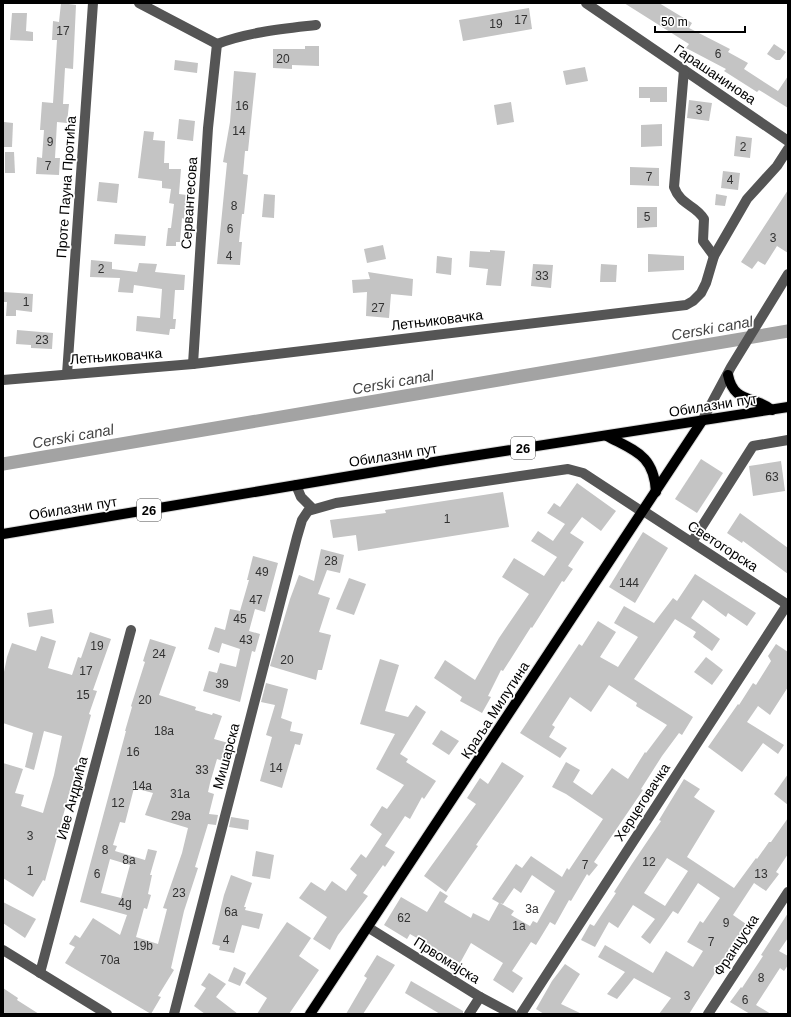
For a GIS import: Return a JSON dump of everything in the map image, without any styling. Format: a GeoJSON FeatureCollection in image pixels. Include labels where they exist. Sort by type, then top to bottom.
{"type":"FeatureCollection","features":[{"type":"Feature","properties":{"kind":"main road"},"geometry":{"type":"LineString","coordinates":[[729,371],[732,388],[739,395],[763,402],[772,410]]}},
{"type":"Feature","properties":{"kind":"main road","name":"Обилазни пут"},"geometry":{"type":"LineString","coordinates":[[3,534],[296,485],[788,407]]}},
{"type":"Feature","properties":{"kind":"main road","name":"Краља Милутина"},"geometry":{"type":"LineString","coordinates":[[310,1014],[369,928],[702,421]]}},
{"type":"Feature","properties":{"kind":"main road"},"geometry":{"type":"LineString","coordinates":[[607,436],[640,453],[646,459],[653,471],[656,492]]}},
{"type":"Feature","properties":{"kind":"street","name":"Проте Пауна Протића"},"geometry":{"type":"LineString","coordinates":[[67,374],[93,3]]}},
{"type":"Feature","properties":{"kind":"street"},"geometry":{"type":"LineString","coordinates":[[139,3],[217,44],[238,36],[264,31],[316,25]]}},
{"type":"Feature","properties":{"kind":"street","name":"Гарашанинова"},"geometry":{"type":"LineString","coordinates":[[586,3],[788,140]]}},
{"type":"Feature","properties":{"kind":"street","name":"Сервантесова"},"geometry":{"type":"LineString","coordinates":[[193,364],[208,128],[217,44]]}},
{"type":"Feature","properties":{"kind":"street"},"geometry":{"type":"LineString","coordinates":[[684,70],[674,187],[682,201],[697,211],[704,219],[703,241],[714,256]]}},
{"type":"Feature","properties":{"kind":"street","name":"Летњиковачка"},"geometry":{"type":"LineString","coordinates":[[3,380],[193,364],[686,305],[701,294],[714,256],[747,199],[777,166],[788,149]]}},
{"type":"Feature","properties":{"kind":"street"},"geometry":{"type":"LineString","coordinates":[[702,421],[729,371],[788,274]]}},
{"type":"Feature","properties":{"kind":"street"},"geometry":{"type":"LineString","coordinates":[[692,542],[753,446],[788,440]]}},
{"type":"Feature","properties":{"kind":"street","name":"Светогорска"},"geometry":{"type":"LineString","coordinates":[[312,508],[336,503],[568,468],[575,469],[584,473],[788,605]]}},
{"type":"Feature","properties":{"kind":"street"},"geometry":{"type":"LineString","coordinates":[[296,485],[301,497],[312,508]]}},
{"type":"Feature","properties":{"kind":"street","name":"Мишарска"},"geometry":{"type":"LineString","coordinates":[[174,1014],[297,537],[305,514],[312,508]]}},
{"type":"Feature","properties":{"kind":"street","name":"Херцеговачка"},"geometry":{"type":"LineString","coordinates":[[521,1014],[788,605]]}},
{"type":"Feature","properties":{"kind":"street","name":"Иве Андрића"},"geometry":{"type":"LineString","coordinates":[[40,973],[131,630]]}},
{"type":"Feature","properties":{"kind":"street","name":"Француска"},"geometry":{"type":"LineString","coordinates":[[708,1014],[788,892]]}},
{"type":"Feature","properties":{"kind":"street","name":"Првомајска"},"geometry":{"type":"LineString","coordinates":[[369,928],[480,997],[512,1014]]}},
{"type":"Feature","properties":{"kind":"street"},"geometry":{"type":"LineString","coordinates":[[3,950],[107,1014]]}},
{"type":"Feature","properties":{"kind":"street"},"geometry":{"type":"LineString","coordinates":[[469,1014],[480,997]]}},
{"type":"Feature","properties":{"kind":"building"},"geometry":{"type":"Polygon","coordinates":[[[61,3],[76,5],[73,69],[65,68],[63,104],[69,104],[67,123],[57,122],[55,158],[60,158],[59,175],[36,174],[37,157],[42,158],[44,130],[40,130],[42,102],[53,103],[57,40],[52,40],[53,21],[59,22],[61,3]]]}},
{"type":"Feature","properties":{"kind":"building"},"geometry":{"type":"Polygon","coordinates":[[[624,3],[659,3],[692,23],[689,28],[730,49],[728,52],[748,63],[744,69],[778,91],[788,76],[788,108],[759,90],[757,92],[724,71],[726,69],[686,48],[689,44],[624,3]]]}},
{"type":"Feature","properties":{"kind":"building"},"geometry":{"type":"Polygon","coordinates":[[[529,8],[532,29],[463,41],[459,20],[529,8]]]}},
{"type":"Feature","properties":{"kind":"building"},"geometry":{"type":"Polygon","coordinates":[[[12,13],[27,13],[26,31],[33,32],[33,41],[10,40],[12,13]]]}},
{"type":"Feature","properties":{"kind":"building"},"geometry":{"type":"Polygon","coordinates":[[[774,44],[786,52],[780,60],[776,60],[767,54],[774,44]]]}},
{"type":"Feature","properties":{"kind":"building"},"geometry":{"type":"Polygon","coordinates":[[[305,46],[319,46],[319,66],[292,65],[292,69],[273,68],[273,49],[305,49],[305,46]]]}},
{"type":"Feature","properties":{"kind":"building"},"geometry":{"type":"Polygon","coordinates":[[[175,60],[198,63],[197,73],[174,70],[175,60]]]}},
{"type":"Feature","properties":{"kind":"building"},"geometry":{"type":"Polygon","coordinates":[[[585,67],[588,81],[566,85],[563,71],[585,67]]]}},
{"type":"Feature","properties":{"kind":"building"},"geometry":{"type":"Polygon","coordinates":[[[234,71],[256,73],[248,151],[245,151],[243,174],[248,175],[244,214],[242,214],[239,242],[242,242],[240,265],[217,264],[227,163],[223,162],[230,122],[234,71]]]}},
{"type":"Feature","properties":{"kind":"building"},"geometry":{"type":"Polygon","coordinates":[[[639,87],[667,87],[667,102],[650,102],[650,98],[639,98],[639,87]]]}},
{"type":"Feature","properties":{"kind":"building"},"geometry":{"type":"Polygon","coordinates":[[[689,100],[712,103],[709,121],[687,118],[689,100]]]}},
{"type":"Feature","properties":{"kind":"building"},"geometry":{"type":"Polygon","coordinates":[[[511,102],[514,122],[497,125],[494,105],[511,102]]]}},
{"type":"Feature","properties":{"kind":"building"},"geometry":{"type":"Polygon","coordinates":[[[179,119],[195,121],[193,141],[177,139],[179,119]]]}},
{"type":"Feature","properties":{"kind":"building"},"geometry":{"type":"Polygon","coordinates":[[[4,122],[13,123],[12,147],[3,147],[4,122]]]}},
{"type":"Feature","properties":{"kind":"building"},"geometry":{"type":"Polygon","coordinates":[[[662,124],[662,146],[641,147],[641,125],[662,124]]]}},
{"type":"Feature","properties":{"kind":"building"},"geometry":{"type":"Polygon","coordinates":[[[144,131],[154,132],[153,140],[165,141],[164,163],[169,163],[169,169],[181,169],[179,194],[187,195],[184,219],[182,218],[180,242],[176,242],[176,246],[166,246],[168,228],[171,228],[174,204],[169,203],[171,189],[162,188],[162,181],[138,178],[144,131]]]}},
{"type":"Feature","properties":{"kind":"building"},"geometry":{"type":"Polygon","coordinates":[[[736,136],[752,138],[750,158],[734,156],[736,136]]]}},
{"type":"Feature","properties":{"kind":"building"},"geometry":{"type":"Polygon","coordinates":[[[5,152],[14,152],[15,173],[5,173],[5,152]]]}},
{"type":"Feature","properties":{"kind":"building"},"geometry":{"type":"Polygon","coordinates":[[[630,167],[659,168],[659,186],[630,185],[630,167]]]}},
{"type":"Feature","properties":{"kind":"building"},"geometry":{"type":"Polygon","coordinates":[[[723,171],[740,173],[738,190],[721,188],[723,171]]]}},
{"type":"Feature","properties":{"kind":"building"},"geometry":{"type":"Polygon","coordinates":[[[99,182],[119,184],[117,203],[97,201],[99,182]]]}},
{"type":"Feature","properties":{"kind":"building"},"geometry":{"type":"Polygon","coordinates":[[[788,190],[788,253],[777,246],[765,265],[758,261],[752,269],[741,262],[788,190]]]}},
{"type":"Feature","properties":{"kind":"building"},"geometry":{"type":"Polygon","coordinates":[[[264,194],[275,195],[274,218],[262,217],[264,194]]]}},
{"type":"Feature","properties":{"kind":"building"},"geometry":{"type":"Polygon","coordinates":[[[716,194],[727,196],[725,206],[715,205],[716,194]]]}},
{"type":"Feature","properties":{"kind":"building"},"geometry":{"type":"Polygon","coordinates":[[[637,207],[657,207],[657,227],[637,228],[637,207]]]}},
{"type":"Feature","properties":{"kind":"building"},"geometry":{"type":"Polygon","coordinates":[[[115,234],[146,236],[145,246],[114,244],[115,234]]]}},
{"type":"Feature","properties":{"kind":"building"},"geometry":{"type":"Polygon","coordinates":[[[383,245],[386,259],[367,263],[364,249],[383,245]]]}},
{"type":"Feature","properties":{"kind":"building"},"geometry":{"type":"Polygon","coordinates":[[[490,250],[505,251],[501,286],[486,285],[488,269],[469,267],[470,251],[490,252],[490,250]]]}},
{"type":"Feature","properties":{"kind":"building"},"geometry":{"type":"Polygon","coordinates":[[[648,254],[684,256],[684,270],[648,272],[648,254]]]}},
{"type":"Feature","properties":{"kind":"building"},"geometry":{"type":"Polygon","coordinates":[[[437,256],[452,258],[451,275],[436,273],[437,256]]]}},
{"type":"Feature","properties":{"kind":"building"},"geometry":{"type":"Polygon","coordinates":[[[91,260],[112,262],[112,269],[137,272],[139,263],[157,264],[155,272],[185,275],[184,290],[175,290],[173,319],[176,319],[175,329],[170,329],[169,335],[136,331],[137,316],[160,318],[162,289],[134,285],[133,293],[118,292],[120,278],[90,277],[91,260]]]}},
{"type":"Feature","properties":{"kind":"building"},"geometry":{"type":"Polygon","coordinates":[[[533,264],[553,265],[551,288],[531,286],[533,264]]]}},
{"type":"Feature","properties":{"kind":"building"},"geometry":{"type":"Polygon","coordinates":[[[601,264],[617,265],[616,282],[600,282],[601,264]]]}},
{"type":"Feature","properties":{"kind":"building"},"geometry":{"type":"Polygon","coordinates":[[[368,272],[413,279],[412,296],[391,294],[389,318],[366,316],[367,292],[353,293],[352,280],[370,279],[368,272]]]}},
{"type":"Feature","properties":{"kind":"building"},"geometry":{"type":"Polygon","coordinates":[[[3,292],[33,294],[32,312],[16,310],[16,316],[6,316],[7,302],[3,302],[3,292]]]}},
{"type":"Feature","properties":{"kind":"building"},"geometry":{"type":"Polygon","coordinates":[[[17,330],[53,333],[52,349],[31,348],[31,345],[16,344],[17,330]]]}},
{"type":"Feature","properties":{"kind":"building"},"geometry":{"type":"Polygon","coordinates":[[[701,459],[723,473],[697,513],[675,499],[701,459]]]}},
{"type":"Feature","properties":{"kind":"building"},"geometry":{"type":"Polygon","coordinates":[[[781,461],[785,491],[753,496],[749,466],[781,461]]]}},
{"type":"Feature","properties":{"kind":"building"},"geometry":{"type":"Polygon","coordinates":[[[577,483],[616,511],[601,531],[582,517],[570,533],[584,542],[568,566],[573,569],[564,582],[562,581],[503,671],[501,670],[488,696],[491,697],[482,713],[460,701],[462,697],[434,678],[445,660],[475,680],[499,638],[529,594],[502,577],[514,558],[544,576],[557,557],[531,541],[538,531],[553,541],[565,524],[547,513],[554,503],[560,507],[577,483]]]}},
{"type":"Feature","properties":{"kind":"building"},"geometry":{"type":"Polygon","coordinates":[[[503,492],[509,527],[358,551],[356,535],[333,538],[330,520],[386,513],[385,510],[503,492]]]}},
{"type":"Feature","properties":{"kind":"building"},"geometry":{"type":"Polygon","coordinates":[[[740,513],[788,548],[788,574],[743,541],[742,543],[727,533],[740,513]]]}},
{"type":"Feature","properties":{"kind":"building"},"geometry":{"type":"Polygon","coordinates":[[[643,532],[668,548],[635,603],[609,587],[643,532]]]}},
{"type":"Feature","properties":{"kind":"building"},"geometry":{"type":"Polygon","coordinates":[[[321,549],[344,555],[340,573],[327,570],[318,594],[330,598],[319,632],[331,635],[322,670],[318,670],[316,680],[270,666],[290,599],[299,575],[314,581],[321,549]]]}},
{"type":"Feature","properties":{"kind":"building"},"geometry":{"type":"Polygon","coordinates":[[[253,556],[278,563],[265,612],[255,609],[249,631],[260,634],[255,652],[252,651],[240,702],[203,691],[209,671],[217,673],[220,663],[236,667],[240,649],[222,643],[219,653],[208,649],[215,627],[225,630],[230,609],[240,611],[249,580],[247,580],[253,556]]]}},
{"type":"Feature","properties":{"kind":"building"},"geometry":{"type":"Polygon","coordinates":[[[695,574],[756,613],[747,626],[728,613],[726,617],[703,600],[691,618],[720,639],[712,651],[693,637],[696,632],[675,619],[634,679],[693,717],[682,735],[679,733],[662,756],[641,789],[643,790],[594,862],[598,865],[589,876],[587,874],[571,901],[569,900],[555,925],[550,922],[536,945],[531,942],[512,971],[523,978],[513,993],[493,980],[503,963],[471,943],[460,963],[410,934],[407,939],[384,925],[401,897],[427,912],[440,891],[448,896],[444,902],[471,918],[473,913],[489,921],[499,903],[492,899],[516,864],[522,868],[531,856],[562,877],[567,868],[569,870],[603,819],[566,794],[552,787],[566,762],[580,770],[573,782],[592,795],[612,768],[628,779],[645,752],[646,753],[667,725],[636,706],[637,703],[609,685],[591,712],[570,697],[552,725],[555,727],[549,737],[567,748],[560,758],[520,733],[579,644],[582,646],[598,621],[616,632],[600,657],[618,667],[638,637],[614,623],[624,606],[654,623],[673,598],[677,601],[695,574]],[[532,875],[521,893],[514,888],[503,904],[500,903],[514,911],[511,915],[530,926],[533,921],[537,923],[555,891],[532,875]]]}},
{"type":"Feature","properties":{"kind":"building"},"geometry":{"type":"Polygon","coordinates":[[[349,578],[366,584],[354,615],[336,609],[349,578]]]}},
{"type":"Feature","properties":{"kind":"building"},"geometry":{"type":"Polygon","coordinates":[[[52,609],[54,623],[29,627],[27,613],[52,609]]]}},
{"type":"Feature","properties":{"kind":"building"},"geometry":{"type":"Polygon","coordinates":[[[90,632],[111,639],[93,690],[97,691],[89,714],[91,715],[45,881],[43,880],[33,897],[3,878],[3,763],[23,769],[15,793],[24,795],[21,806],[43,813],[54,775],[62,736],[44,731],[34,770],[25,767],[33,733],[3,723],[3,677],[7,657],[12,643],[36,651],[41,636],[56,641],[48,668],[72,675],[78,657],[81,658],[90,632]]]}},
{"type":"Feature","properties":{"kind":"building"},"geometry":{"type":"Polygon","coordinates":[[[150,639],[176,647],[159,695],[196,707],[195,710],[222,716],[214,739],[232,744],[226,762],[217,759],[208,792],[214,794],[209,814],[218,815],[216,825],[208,824],[195,867],[198,868],[184,911],[171,968],[174,970],[158,996],[161,997],[151,1014],[65,963],[75,947],[69,944],[75,935],[80,938],[93,918],[120,935],[127,915],[80,902],[126,731],[131,706],[145,662],[143,661],[150,639]],[[134,788],[125,823],[120,822],[113,845],[117,846],[115,851],[145,860],[148,849],[157,851],[150,875],[152,875],[148,894],[151,895],[147,909],[144,908],[136,937],[158,944],[167,909],[163,908],[182,853],[188,828],[145,815],[153,793],[134,788]],[[110,859],[101,893],[121,898],[130,865],[110,859]]]}},
{"type":"Feature","properties":{"kind":"building"},"geometry":{"type":"Polygon","coordinates":[[[776,644],[788,652],[788,687],[770,715],[758,706],[747,722],[784,745],[778,754],[763,743],[742,772],[708,747],[738,704],[739,705],[753,683],[756,685],[771,661],[768,656],[776,644]]]}},
{"type":"Feature","properties":{"kind":"building"},"geometry":{"type":"Polygon","coordinates":[[[706,657],[723,670],[712,685],[694,672],[706,657]]]}},
{"type":"Feature","properties":{"kind":"building"},"geometry":{"type":"Polygon","coordinates":[[[380,659],[399,665],[385,711],[408,717],[416,705],[426,712],[400,754],[408,759],[406,762],[436,781],[424,799],[422,797],[410,819],[405,816],[385,846],[395,852],[385,867],[383,865],[363,893],[368,896],[338,935],[330,950],[313,939],[327,917],[299,898],[311,882],[325,891],[332,881],[346,891],[357,875],[350,869],[361,854],[366,858],[382,834],[370,825],[382,806],[387,809],[404,785],[376,769],[395,734],[360,724],[380,659]]]}},
{"type":"Feature","properties":{"kind":"building"},"geometry":{"type":"Polygon","coordinates":[[[266,683],[288,689],[281,718],[292,722],[290,731],[303,734],[300,745],[295,744],[282,788],[260,781],[272,737],[266,735],[275,705],[261,702],[266,683]]]}},
{"type":"Feature","properties":{"kind":"building"},"geometry":{"type":"Polygon","coordinates":[[[441,730],[459,741],[449,755],[432,744],[441,730]]]}},
{"type":"Feature","properties":{"kind":"building"},"geometry":{"type":"Polygon","coordinates":[[[502,762],[524,776],[476,845],[478,846],[446,892],[424,876],[476,804],[467,798],[480,778],[488,784],[502,762]]]}},
{"type":"Feature","properties":{"kind":"building"},"geometry":{"type":"Polygon","coordinates":[[[788,774],[788,805],[774,794],[788,774]]]}},
{"type":"Feature","properties":{"kind":"building"},"geometry":{"type":"Polygon","coordinates":[[[684,779],[700,789],[694,797],[715,811],[687,857],[734,888],[788,818],[788,854],[776,872],[779,874],[766,891],[754,883],[733,915],[746,924],[689,1014],[659,1014],[671,998],[634,978],[617,999],[607,994],[625,972],[598,957],[605,945],[653,973],[666,951],[693,967],[703,951],[687,942],[700,921],[703,923],[720,898],[698,883],[678,914],[673,911],[650,944],[641,937],[655,919],[633,905],[618,928],[609,922],[595,947],[581,940],[590,924],[594,926],[616,893],[614,892],[661,821],[659,820],[684,779]],[[667,858],[644,893],[665,906],[688,871],[667,858]]]}},
{"type":"Feature","properties":{"kind":"building"},"geometry":{"type":"Polygon","coordinates":[[[231,817],[249,820],[248,830],[229,827],[231,817]]]}},
{"type":"Feature","properties":{"kind":"building"},"geometry":{"type":"Polygon","coordinates":[[[256,851],[274,855],[270,879],[252,876],[256,851]]]}},
{"type":"Feature","properties":{"kind":"building"},"geometry":{"type":"Polygon","coordinates":[[[231,875],[252,883],[244,907],[246,907],[245,910],[263,914],[259,929],[242,925],[234,953],[219,950],[220,946],[212,944],[224,895],[231,875]]]}},
{"type":"Feature","properties":{"kind":"building"},"geometry":{"type":"Polygon","coordinates":[[[3,902],[36,919],[25,938],[3,923],[3,902]]]}},
{"type":"Feature","properties":{"kind":"building"},"geometry":{"type":"Polygon","coordinates":[[[788,913],[788,938],[779,951],[788,956],[788,965],[784,971],[780,968],[756,1005],[771,1014],[750,1014],[730,1002],[741,987],[742,988],[763,956],[761,955],[788,913]]]}},
{"type":"Feature","properties":{"kind":"building"},"geometry":{"type":"Polygon","coordinates":[[[287,922],[311,938],[299,956],[319,970],[289,1014],[257,1014],[267,998],[245,983],[287,922]]]}},
{"type":"Feature","properties":{"kind":"building"},"geometry":{"type":"Polygon","coordinates":[[[377,955],[395,965],[363,1014],[346,1014],[367,978],[364,976],[377,955]]]}},
{"type":"Feature","properties":{"kind":"building"},"geometry":{"type":"Polygon","coordinates":[[[565,964],[580,974],[561,1004],[582,1014],[544,1014],[536,1009],[552,981],[565,964]]]}},
{"type":"Feature","properties":{"kind":"building"},"geometry":{"type":"Polygon","coordinates":[[[234,967],[246,973],[240,986],[228,981],[234,967]]]}},
{"type":"Feature","properties":{"kind":"building"},"geometry":{"type":"Polygon","coordinates":[[[209,973],[226,984],[216,997],[238,1014],[205,1014],[194,1006],[206,988],[201,985],[209,973]]]}},
{"type":"Feature","properties":{"kind":"building"},"geometry":{"type":"Polygon","coordinates":[[[411,981],[463,1011],[463,1014],[440,1014],[405,993],[411,981]]]}},
{"type":"Feature","properties":{"kind":"building"},"geometry":{"type":"Polygon","coordinates":[[[3,988],[18,998],[17,1000],[39,1014],[3,1014],[3,988]]]}},
{"type":"Feature","properties":{"kind":"waterway","name":"Cerski canal"},"geometry":{"type":"LineString","coordinates":[[3,464],[788,331]]}}]}
